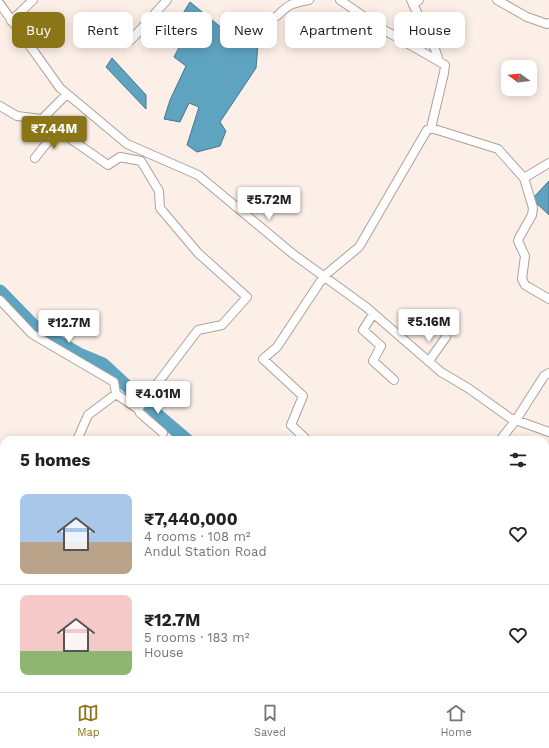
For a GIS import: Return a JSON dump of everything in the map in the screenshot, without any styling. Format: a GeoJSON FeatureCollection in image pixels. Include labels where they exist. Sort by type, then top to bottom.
{"type":"FeatureCollection","features":[{"type":"Feature","properties":{"kind":"street"},"geometry":{"type":"LineString","coordinates":[[21,12],[33,0]]}},
{"type":"Feature","properties":{"kind":"street"},"geometry":{"type":"LineString","coordinates":[[133,38],[167,0]]}},
{"type":"Feature","properties":{"kind":"street"},"geometry":{"type":"LineString","coordinates":[[277,16],[287,6],[296,2],[309,0]]}},
{"type":"Feature","properties":{"kind":"street"},"geometry":{"type":"LineString","coordinates":[[303,436],[291,425],[303,396],[262,359],[277,347],[324,276],[359,247],[427,130],[431,128],[445,65],[379,27],[340,0]]}},
{"type":"Feature","properties":{"kind":"street"},"geometry":{"type":"LineString","coordinates":[[497,0],[527,17],[547,24],[549,23]]}},
{"type":"Feature","properties":{"kind":"street"},"geometry":{"type":"LineString","coordinates":[[414,2],[439,61]]}},
{"type":"Feature","properties":{"kind":"street"},"geometry":{"type":"LineString","coordinates":[[0,4],[12,21]]}},
{"type":"Feature","properties":{"kind":"street"},"geometry":{"type":"LineString","coordinates":[[31,48],[60,88],[127,144],[198,175],[293,254],[373,314],[441,372],[468,388],[510,418],[549,432]]}},
{"type":"Feature","properties":{"kind":"street"},"geometry":{"type":"LineString","coordinates":[[42,119],[67,94]]}},
{"type":"Feature","properties":{"kind":"street"},"geometry":{"type":"LineString","coordinates":[[0,106],[17,116],[42,119],[108,164],[120,157],[141,161],[160,191],[160,208],[198,253],[247,297],[222,324],[198,330],[138,409]]}},
{"type":"Feature","properties":{"kind":"street"},"geometry":{"type":"LineString","coordinates":[[431,128],[498,149],[524,178],[533,208],[532,215],[518,241],[525,256],[522,279],[526,285],[549,299]]}},
{"type":"Feature","properties":{"kind":"street"},"geometry":{"type":"LineString","coordinates":[[35,158],[57,130]]}},
{"type":"Feature","properties":{"kind":"street"},"geometry":{"type":"LineString","coordinates":[[524,178],[549,163]]}},
{"type":"Feature","properties":{"kind":"street"},"geometry":{"type":"LineString","coordinates":[[0,300],[32,334],[114,382],[116,394],[138,409],[140,413],[163,433]]}},
{"type":"Feature","properties":{"kind":"street"},"geometry":{"type":"LineString","coordinates":[[373,314],[363,330],[381,346],[373,361],[394,380]]}},
{"type":"Feature","properties":{"kind":"street"},"geometry":{"type":"LineString","coordinates":[[429,362],[446,337]]}},
{"type":"Feature","properties":{"kind":"street"},"geometry":{"type":"LineString","coordinates":[[503,436],[516,420],[544,376],[549,373]]}},
{"type":"Feature","properties":{"kind":"street"},"geometry":{"type":"LineString","coordinates":[[79,436],[88,415],[116,394]]}},
{"type":"Feature","properties":{"kind":"water"},"geometry":{"type":"Polygon","coordinates":[[[190,2],[202,12],[184,12],[190,2]]]}},
{"type":"Feature","properties":{"kind":"water"},"geometry":{"type":"Polygon","coordinates":[[[212,20],[220,27],[220,48],[258,48],[256,68],[220,122],[226,131],[220,146],[197,152],[187,145],[199,107],[189,103],[180,122],[164,119],[170,100],[186,66],[174,57],[179,48],[212,48],[212,20]]]}},
{"type":"Feature","properties":{"kind":"water"},"geometry":{"type":"Polygon","coordinates":[[[112,58],[146,95],[146,109],[106,67],[112,58]]]}},
{"type":"Feature","properties":{"kind":"water"},"geometry":{"type":"Polygon","coordinates":[[[549,181],[549,215],[532,199],[549,181]]]}},
{"type":"Feature","properties":{"kind":"waterway"},"geometry":{"type":"LineString","coordinates":[[0,291],[39,331],[79,354],[103,364],[182,436]]}}]}
